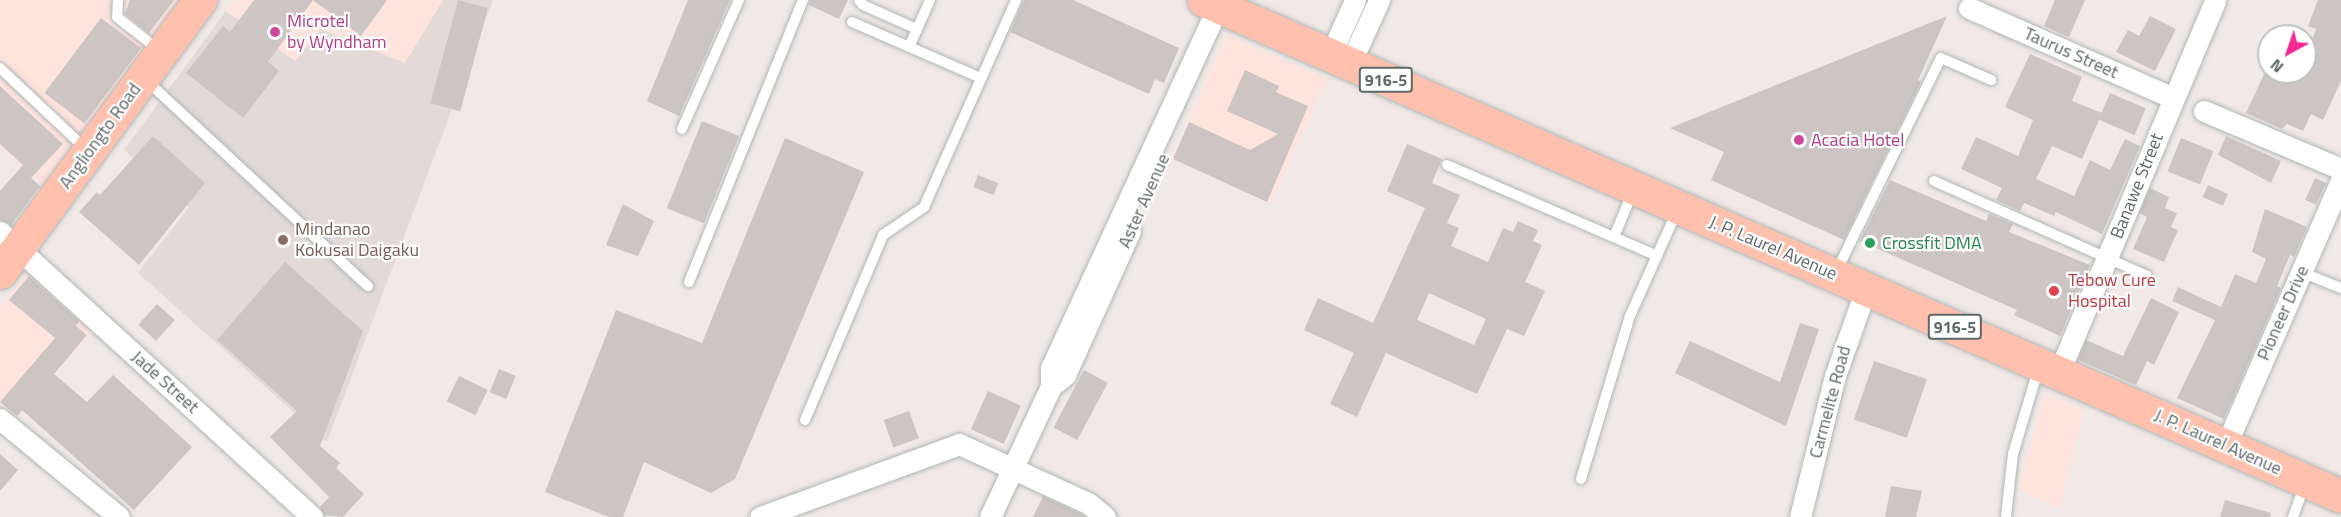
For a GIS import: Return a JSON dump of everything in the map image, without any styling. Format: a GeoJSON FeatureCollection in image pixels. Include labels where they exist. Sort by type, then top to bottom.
{"type":"FeatureCollection","features":[{"type":"Feature","properties":{"kind":"main road","name":"Angliongto Road"},"geometry":{"type":"LineString","coordinates":[[6,251],[88,151],[200,0]]}},
{"type":"Feature","properties":{"kind":"main road","name":"J. P. Laurel Avenue"},"geometry":{"type":"LineString","coordinates":[[1213,4],[2341,496]]}},
{"type":"Feature","properties":{"kind":"street"},"geometry":{"type":"LineString","coordinates":[[1340,60],[1355,0]]}},
{"type":"Feature","properties":{"kind":"street"},"geometry":{"type":"LineString","coordinates":[[1340,60],[1378,0]]}},
{"type":"Feature","properties":{"kind":"street","name":"Banawe Street"},"geometry":{"type":"LineString","coordinates":[[2049,368],[2108,258],[2215,0]]}},
{"type":"Feature","properties":{"kind":"street","name":"Aster Avenue"},"geometry":{"type":"LineString","coordinates":[[990,517],[1051,386],[1050,368],[1070,345],[1154,161],[1213,4]]}},
{"type":"Feature","properties":{"kind":"street","name":"Taurus Street"},"geometry":{"type":"LineString","coordinates":[[1969,8],[2173,99]]}},
{"type":"Feature","properties":{"kind":"street"},"geometry":{"type":"LineString","coordinates":[[2204,111],[2341,170]]}},
{"type":"Feature","properties":{"kind":"street","name":"Pioneer Drive"},"geometry":{"type":"LineString","coordinates":[[2226,445],[2341,182]]}},
{"type":"Feature","properties":{"kind":"street","name":"Jade Street"},"geometry":{"type":"LineString","coordinates":[[6,251],[298,513]]}},
{"type":"Feature","properties":{"kind":"street","name":"Carmelite Road"},"geometry":{"type":"LineString","coordinates":[[1800,517],[1835,376],[1866,289]]}},
{"type":"Feature","properties":{"kind":"street"},"geometry":{"type":"LineString","coordinates":[[0,419],[119,517]]}},
{"type":"Feature","properties":{"kind":"street"},"geometry":{"type":"LineString","coordinates":[[760,517],[950,444],[972,448],[1088,503],[1105,517]]}},
{"type":"Feature","properties":{"kind":"lane"},"geometry":{"type":"LineString","coordinates":[[118,0],[117,17],[152,64],[368,286]]}},
{"type":"Feature","properties":{"kind":"lane"},"geometry":{"type":"LineString","coordinates":[[682,129],[739,0]]}},
{"type":"Feature","properties":{"kind":"lane"},"geometry":{"type":"LineString","coordinates":[[689,282],[803,0]]}},
{"type":"Feature","properties":{"kind":"lane"},"geometry":{"type":"LineString","coordinates":[[859,0],[862,5],[917,29]]}},
{"type":"Feature","properties":{"kind":"lane"},"geometry":{"type":"LineString","coordinates":[[909,47],[930,0]]}},
{"type":"Feature","properties":{"kind":"lane"},"geometry":{"type":"LineString","coordinates":[[806,420],[883,235],[924,207],[1016,0]]}},
{"type":"Feature","properties":{"kind":"lane"},"geometry":{"type":"LineString","coordinates":[[852,21],[981,78]]}},
{"type":"Feature","properties":{"kind":"lane"},"geometry":{"type":"LineString","coordinates":[[1835,275],[1941,58],[1991,80]]}},
{"type":"Feature","properties":{"kind":"lane"},"geometry":{"type":"LineString","coordinates":[[0,68],[88,151]]}},
{"type":"Feature","properties":{"kind":"lane"},"geometry":{"type":"LineString","coordinates":[[1447,165],[1657,256]]}},
{"type":"Feature","properties":{"kind":"lane"},"geometry":{"type":"LineString","coordinates":[[1934,181],[2147,276]]}},
{"type":"Feature","properties":{"kind":"lane"},"geometry":{"type":"LineString","coordinates":[[1614,237],[1634,188]]}},
{"type":"Feature","properties":{"kind":"lane"},"geometry":{"type":"LineString","coordinates":[[1581,479],[1630,316],[1678,207]]}},
{"type":"Feature","properties":{"kind":"lane"},"geometry":{"type":"LineString","coordinates":[[2301,272],[2341,288]]}},
{"type":"Feature","properties":{"kind":"lane"},"geometry":{"type":"LineString","coordinates":[[2006,516],[2013,454],[2049,368]]}},
{"type":"Feature","properties":{"kind":"lane"},"geometry":{"type":"LineString","coordinates":[[2293,517],[2306,480]]}},
{"type":"Feature","properties":{"kind":"shaded area"},"geometry":{"type":"Polygon","coordinates":[[[0,0],[184,0],[45,188],[0,146],[0,0]]]}},
{"type":"Feature","properties":{"kind":"shaded area"},"geometry":{"type":"Polygon","coordinates":[[[234,0],[443,0],[406,63],[321,29],[295,61],[226,11],[234,0]]]}},
{"type":"Feature","properties":{"kind":"shaded area","name":"Mindanao Kokusai Daigaku"},"geometry":{"type":"Polygon","coordinates":[[[443,0],[493,0],[327,442],[138,273],[189,207],[124,150],[226,11],[295,61],[321,29],[405,63],[443,0]]]}},
{"type":"Feature","properties":{"kind":"shaded area"},"geometry":{"type":"Polygon","coordinates":[[[1227,35],[1327,79],[1271,204],[1172,159],[1227,35]]]}},
{"type":"Feature","properties":{"kind":"shaded area"},"geometry":{"type":"Polygon","coordinates":[[[27,273],[94,329],[17,418],[0,404],[0,308],[27,273]]]}},
{"type":"Feature","properties":{"kind":"shaded area"},"geometry":{"type":"Polygon","coordinates":[[[2045,394],[2084,411],[2059,509],[2018,490],[2045,394]]]}},
{"type":"Feature","properties":{"kind":"building"},"geometry":{"type":"Polygon","coordinates":[[[130,0],[174,0],[149,33],[125,14],[130,0]]]}},
{"type":"Feature","properties":{"kind":"building"},"geometry":{"type":"Polygon","coordinates":[[[254,0],[313,0],[268,62],[279,71],[243,118],[186,73],[223,26],[230,32],[254,0]]]}},
{"type":"Feature","properties":{"kind":"building","name":"Microtel by Wyndham"},"geometry":{"type":"Polygon","coordinates":[[[313,0],[387,0],[361,36],[313,0]]]}},
{"type":"Feature","properties":{"kind":"building"},"geometry":{"type":"Polygon","coordinates":[[[458,0],[488,8],[460,111],[430,103],[458,0]]]}},
{"type":"Feature","properties":{"kind":"building"},"geometry":{"type":"Polygon","coordinates":[[[688,0],[730,0],[679,116],[647,101],[688,0]]]}},
{"type":"Feature","properties":{"kind":"building"},"geometry":{"type":"Polygon","coordinates":[[[810,0],[848,0],[839,19],[809,5],[810,0]]]}},
{"type":"Feature","properties":{"kind":"building"},"geometry":{"type":"Polygon","coordinates":[[[1024,0],[1073,0],[1179,48],[1164,83],[1155,79],[1149,94],[1010,32],[1024,0]]]}},
{"type":"Feature","properties":{"kind":"building"},"geometry":{"type":"Polygon","coordinates":[[[2055,0],[2085,0],[2069,37],[2044,26],[2055,0]]]}},
{"type":"Feature","properties":{"kind":"building"},"geometry":{"type":"Polygon","coordinates":[[[2318,0],[2341,0],[2341,81],[2323,120],[2311,114],[2303,131],[2287,124],[2282,129],[2246,113],[2259,84],[2317,84],[2317,24],[2309,24],[2318,0]]]}},
{"type":"Feature","properties":{"kind":"building","name":"Acacia Hotel"},"geometry":{"type":"Polygon","coordinates":[[[1947,16],[1918,80],[1921,82],[1844,240],[1711,180],[1724,152],[1670,128],[1947,16]]]}},
{"type":"Feature","properties":{"kind":"building"},"geometry":{"type":"Polygon","coordinates":[[[2150,16],[2176,29],[2155,71],[2116,52],[2128,30],[2139,36],[2150,16]]]}},
{"type":"Feature","properties":{"kind":"building"},"geometry":{"type":"Polygon","coordinates":[[[101,18],[141,48],[84,123],[44,93],[101,18]]]}},
{"type":"Feature","properties":{"kind":"building"},"geometry":{"type":"Polygon","coordinates":[[[2030,54],[2082,77],[2072,101],[2102,113],[2082,159],[2052,146],[2036,179],[2074,196],[2090,160],[2110,170],[2125,139],[2140,146],[2102,234],[2056,212],[2054,216],[2024,203],[2020,211],[1996,200],[2002,188],[1961,169],[1976,137],[2018,156],[2033,120],[2005,107],[2030,54]]]}},
{"type":"Feature","properties":{"kind":"building"},"geometry":{"type":"Polygon","coordinates":[[[1245,70],[1279,86],[1276,92],[1308,106],[1267,202],[1173,159],[1189,122],[1250,150],[1278,134],[1227,111],[1245,70]]]}},
{"type":"Feature","properties":{"kind":"building"},"geometry":{"type":"Polygon","coordinates":[[[0,86],[63,144],[31,178],[40,186],[11,225],[0,220],[0,191],[23,165],[0,144],[0,86]]]}},
{"type":"Feature","properties":{"kind":"building"},"geometry":{"type":"Polygon","coordinates":[[[2110,93],[2146,108],[2135,135],[2099,120],[2110,93]]]}},
{"type":"Feature","properties":{"kind":"building"},"geometry":{"type":"Polygon","coordinates":[[[702,121],[739,136],[704,223],[667,208],[702,121]]]}},
{"type":"Feature","properties":{"kind":"building"},"geometry":{"type":"Polygon","coordinates":[[[153,136],[205,183],[139,265],[79,212],[97,192],[100,195],[153,136]]]}},
{"type":"Feature","properties":{"kind":"building"},"geometry":{"type":"Polygon","coordinates":[[[2226,136],[2281,161],[2271,183],[2218,155],[2226,136]]]}},
{"type":"Feature","properties":{"kind":"building"},"geometry":{"type":"Polygon","coordinates":[[[785,138],[864,172],[735,479],[711,493],[644,462],[623,517],[609,517],[545,492],[616,310],[702,343],[785,138]]]}},
{"type":"Feature","properties":{"kind":"building"},"geometry":{"type":"Polygon","coordinates":[[[2181,138],[2213,151],[2200,184],[2168,171],[2181,138]]]}},
{"type":"Feature","properties":{"kind":"building"},"geometry":{"type":"Polygon","coordinates":[[[1407,144],[1442,159],[1432,183],[1460,195],[1447,223],[1459,228],[1451,246],[1488,262],[1503,228],[1513,232],[1518,221],[1538,230],[1533,241],[1542,245],[1525,282],[1545,291],[1524,336],[1507,329],[1477,394],[1386,353],[1357,417],[1330,404],[1354,353],[1304,330],[1318,298],[1373,323],[1425,208],[1387,191],[1407,144]],[[1429,293],[1417,320],[1474,345],[1486,319],[1429,293]]]}},
{"type":"Feature","properties":{"kind":"building"},"geometry":{"type":"Polygon","coordinates":[[[978,175],[998,183],[994,195],[973,187],[978,175]]]}},
{"type":"Feature","properties":{"kind":"building"},"geometry":{"type":"Polygon","coordinates":[[[2315,178],[2326,183],[2316,205],[2305,200],[2315,178]]]}},
{"type":"Feature","properties":{"kind":"building"},"geometry":{"type":"Polygon","coordinates":[[[1890,180],[1986,221],[1989,214],[2013,224],[2009,232],[2090,265],[2060,336],[2014,315],[2017,310],[1860,241],[1890,180]]]}},
{"type":"Feature","properties":{"kind":"building"},"geometry":{"type":"Polygon","coordinates":[[[2208,185],[2228,194],[2223,206],[2203,197],[2208,185]]]}},
{"type":"Feature","properties":{"kind":"building"},"geometry":{"type":"Polygon","coordinates":[[[2150,188],[2169,197],[2165,208],[2177,213],[2171,227],[2178,230],[2164,262],[2133,249],[2147,217],[2139,213],[2150,188]]]}},
{"type":"Feature","properties":{"kind":"building"},"geometry":{"type":"Polygon","coordinates":[[[623,204],[654,221],[638,256],[606,245],[623,204]]]}},
{"type":"Feature","properties":{"kind":"building"},"geometry":{"type":"Polygon","coordinates":[[[2265,209],[2307,227],[2294,257],[2290,255],[2277,286],[2281,288],[2224,419],[2177,398],[2215,320],[2172,301],[2178,287],[2221,307],[2235,274],[2256,283],[2266,259],[2252,252],[2265,209]]]}},
{"type":"Feature","properties":{"kind":"building"},"geometry":{"type":"Polygon","coordinates":[[[285,262],[363,331],[320,446],[340,463],[336,468],[364,494],[343,517],[324,515],[320,507],[329,497],[270,437],[297,411],[217,340],[285,262]]]}},
{"type":"Feature","properties":{"kind":"building"},"geometry":{"type":"Polygon","coordinates":[[[29,276],[79,321],[76,326],[87,335],[54,374],[87,402],[113,375],[192,447],[134,510],[22,410],[17,416],[0,402],[55,338],[9,300],[29,276]]]}},
{"type":"Feature","properties":{"kind":"building"},"geometry":{"type":"Polygon","coordinates":[[[2151,298],[2179,312],[2154,365],[2147,361],[2136,385],[2078,360],[2086,340],[2123,356],[2151,298]]]}},
{"type":"Feature","properties":{"kind":"building"},"geometry":{"type":"Polygon","coordinates":[[[157,304],[175,320],[156,341],[138,325],[157,304]]]}},
{"type":"Feature","properties":{"kind":"building"},"geometry":{"type":"Polygon","coordinates":[[[1800,323],[1819,329],[1786,426],[1675,373],[1690,341],[1780,382],[1800,323]]]}},
{"type":"Feature","properties":{"kind":"building"},"geometry":{"type":"Polygon","coordinates":[[[1874,361],[1927,379],[1907,438],[1854,420],[1874,361]]]}},
{"type":"Feature","properties":{"kind":"building"},"geometry":{"type":"Polygon","coordinates":[[[499,369],[516,376],[506,399],[490,392],[499,369]]]}},
{"type":"Feature","properties":{"kind":"building"},"geometry":{"type":"Polygon","coordinates":[[[1084,370],[1108,383],[1077,440],[1053,427],[1084,370]]]}},
{"type":"Feature","properties":{"kind":"building"},"geometry":{"type":"Polygon","coordinates":[[[459,376],[488,390],[475,415],[447,401],[459,376]]]}},
{"type":"Feature","properties":{"kind":"building"},"geometry":{"type":"Polygon","coordinates":[[[988,391],[1021,406],[1004,444],[971,429],[988,391]]]}},
{"type":"Feature","properties":{"kind":"building"},"geometry":{"type":"Polygon","coordinates":[[[909,411],[919,438],[894,447],[884,420],[909,411]]]}},
{"type":"Feature","properties":{"kind":"building"},"geometry":{"type":"Polygon","coordinates":[[[0,454],[18,470],[0,491],[0,454]]]}},
{"type":"Feature","properties":{"kind":"building"},"geometry":{"type":"Polygon","coordinates":[[[1891,486],[1922,491],[1916,517],[1885,517],[1891,486]]]}},
{"type":"Feature","properties":{"kind":"building"},"geometry":{"type":"Polygon","coordinates":[[[1043,496],[1081,514],[1085,517],[1033,517],[1043,496]]]}},
{"type":"Feature","properties":{"kind":"building"},"geometry":{"type":"Polygon","coordinates":[[[2225,500],[2271,513],[2270,517],[2220,517],[2225,500]]]}},
{"type":"Feature","properties":{"kind":"place","name":"Microtel by Wyndham"},"geometry":{"type":"Point","coordinates":[275,32]}},
{"type":"Feature","properties":{"kind":"place","name":"Acacia Hotel"},"geometry":{"type":"Point","coordinates":[1799,140]}},
{"type":"Feature","properties":{"kind":"place","name":"Mindanao Kokusai Daigaku"},"geometry":{"type":"Point","coordinates":[283,240]}},
{"type":"Feature","properties":{"kind":"place","name":"Crossfit DMA"},"geometry":{"type":"Point","coordinates":[1870,243]}},
{"type":"Feature","properties":{"kind":"place","name":"Tebow Cure Hospital"},"geometry":{"type":"Point","coordinates":[2054,291]}}]}
